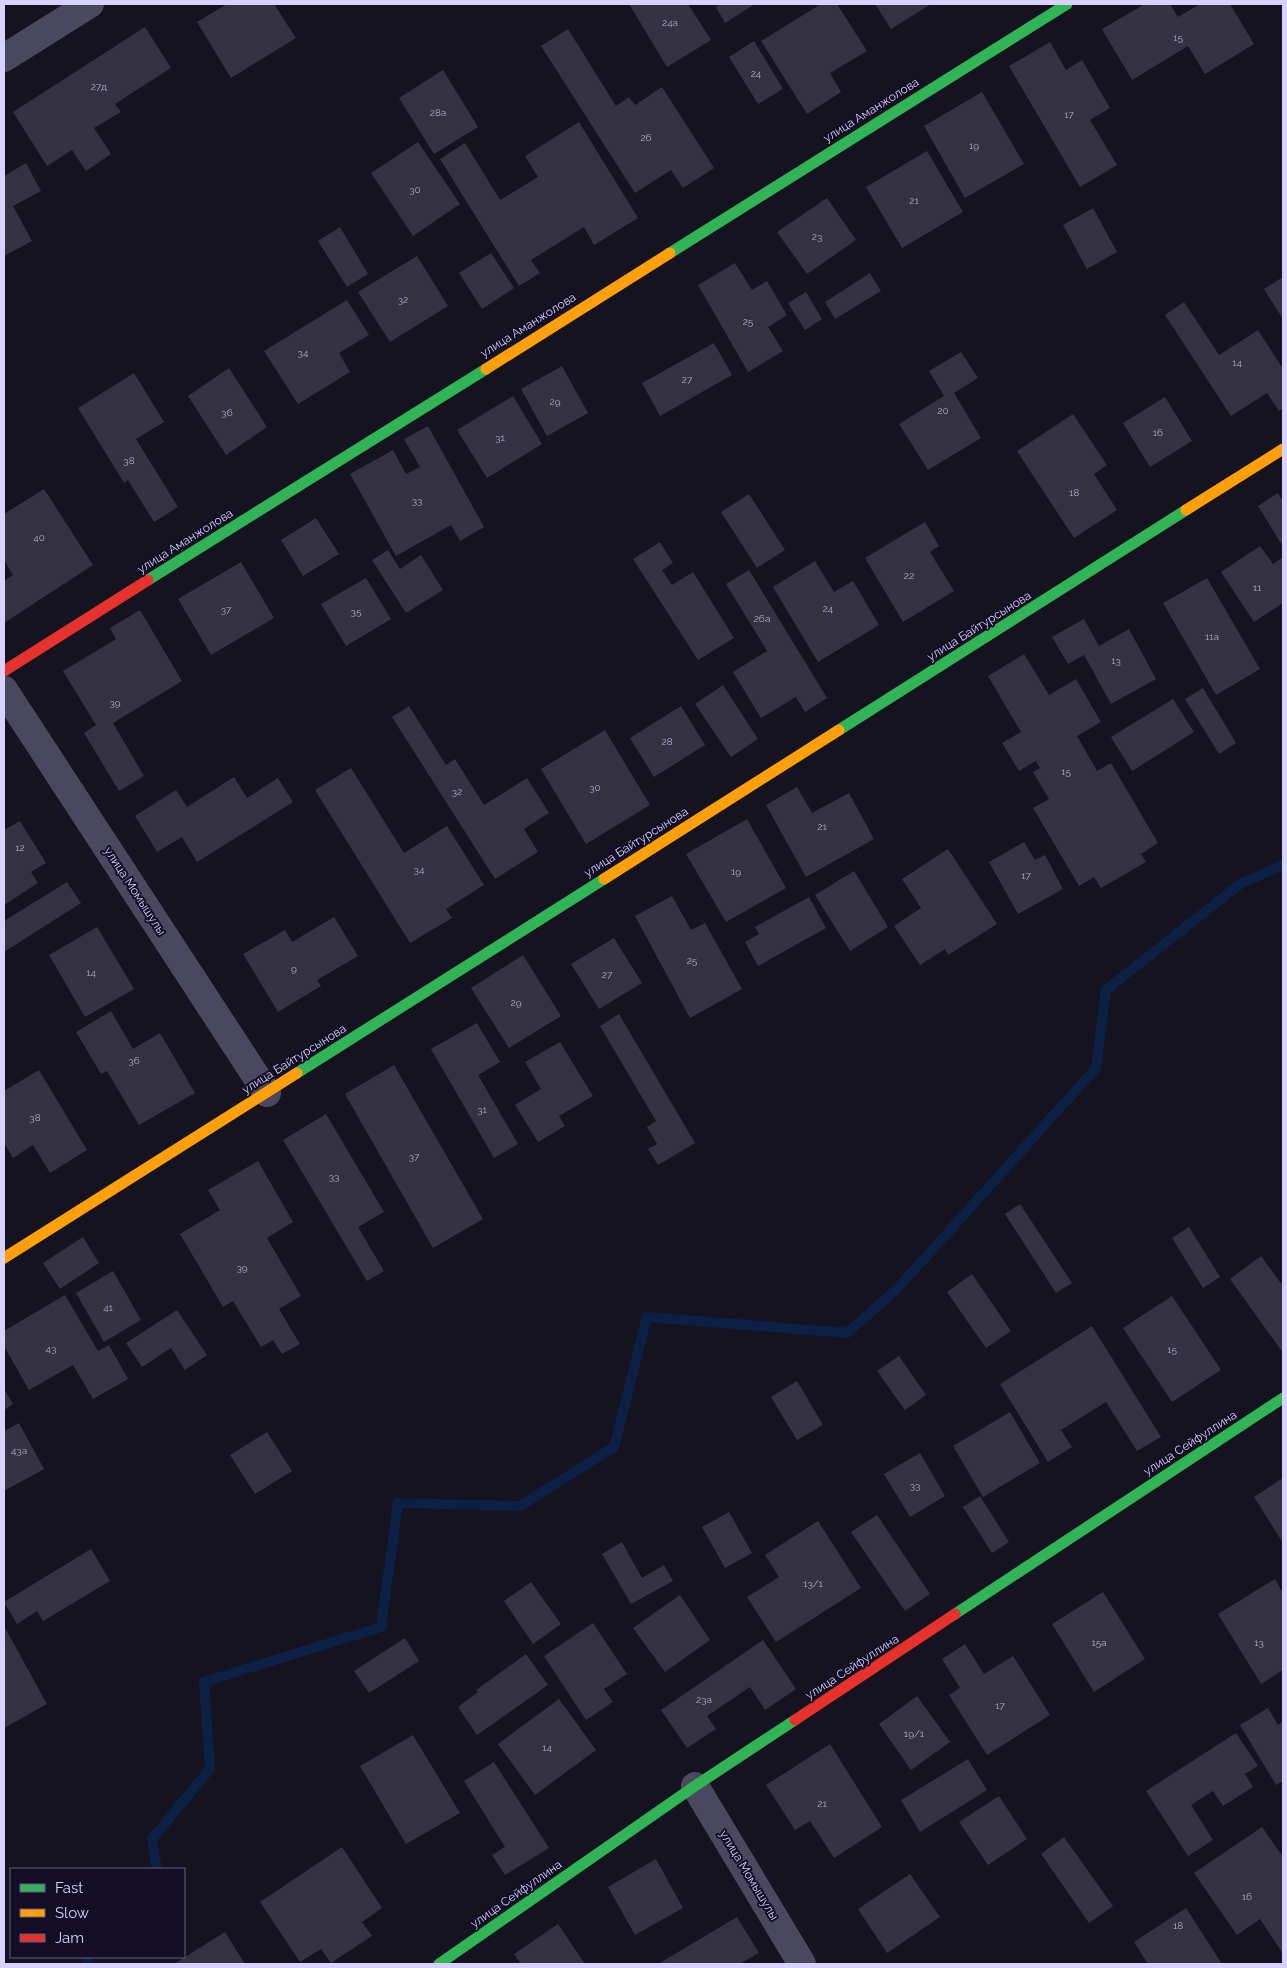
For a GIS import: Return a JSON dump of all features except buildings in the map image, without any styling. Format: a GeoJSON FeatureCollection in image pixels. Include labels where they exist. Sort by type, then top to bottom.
{"type":"FeatureCollection","features":[{"type":"Feature","properties":{"kind":"street"},"geometry":{"type":"LineString","coordinates":[[4,58],[90,4]]}},
{"type":"Feature","properties":{"kind":"street","name":"улица Аманжолова"},"geometry":{"type":"LineString","coordinates":[[4,670],[1067,4]]}},
{"type":"Feature","properties":{"kind":"street","name":"улица Байтурсынова"},"geometry":{"type":"LineString","coordinates":[[4,1258],[1283,449]]}},
{"type":"Feature","properties":{"kind":"street","name":"улица Момышулы"},"geometry":{"type":"LineString","coordinates":[[4,690],[267,1093]]}},
{"type":"Feature","properties":{"kind":"street","name":"улица Сейфуллина"},"geometry":{"type":"LineString","coordinates":[[439,1964],[696,1786],[1283,1398]]}},
{"type":"Feature","properties":{"kind":"street","name":"улица Момышулы"},"geometry":{"type":"LineString","coordinates":[[696,1786],[802,1964]]}},
{"type":"Feature","properties":{"kind":"waterway"},"geometry":{"type":"LineString","coordinates":[[157,1868],[152,1839],[210,1769],[204,1682],[381,1627],[398,1503],[520,1506],[614,1447],[647,1317],[847,1333],[897,1289],[1096,1068],[1106,990],[1240,884],[1283,865]]}},
{"type":"Feature","properties":{"kind":"waterway"},"geometry":{"type":"LineString","coordinates":[[87,1958],[88,1964]]}},
{"type":"Feature","properties":{"kind":"traffic: fast"},"geometry":{"type":"LineString","coordinates":[[670,253],[1067,4]]}},
{"type":"Feature","properties":{"kind":"traffic: fast"},"geometry":{"type":"LineString","coordinates":[[148,580],[486,369]]}},
{"type":"Feature","properties":{"kind":"traffic: fast"},"geometry":{"type":"LineString","coordinates":[[839,730],[1186,510]]}},
{"type":"Feature","properties":{"kind":"traffic: fast"},"geometry":{"type":"LineString","coordinates":[[297,1073],[604,879]]}},
{"type":"Feature","properties":{"kind":"traffic: fast"},"geometry":{"type":"LineString","coordinates":[[955,1614],[1283,1398]]}},
{"type":"Feature","properties":{"kind":"traffic: fast"},"geometry":{"type":"LineString","coordinates":[[439,1964],[695,1786],[795,1720]]}},
{"type":"Feature","properties":{"kind":"traffic: slow"},"geometry":{"type":"LineString","coordinates":[[486,369],[670,253]]}},
{"type":"Feature","properties":{"kind":"traffic: slow"},"geometry":{"type":"LineString","coordinates":[[1186,510],[1283,449]]}},
{"type":"Feature","properties":{"kind":"traffic: slow"},"geometry":{"type":"LineString","coordinates":[[604,879],[839,730]]}},
{"type":"Feature","properties":{"kind":"traffic: slow"},"geometry":{"type":"LineString","coordinates":[[4,1258],[297,1073]]}},
{"type":"Feature","properties":{"kind":"traffic: jam"},"geometry":{"type":"LineString","coordinates":[[4,671],[148,580]]}},
{"type":"Feature","properties":{"kind":"traffic: jam"},"geometry":{"type":"LineString","coordinates":[[795,1720],[955,1614]]}}]}
